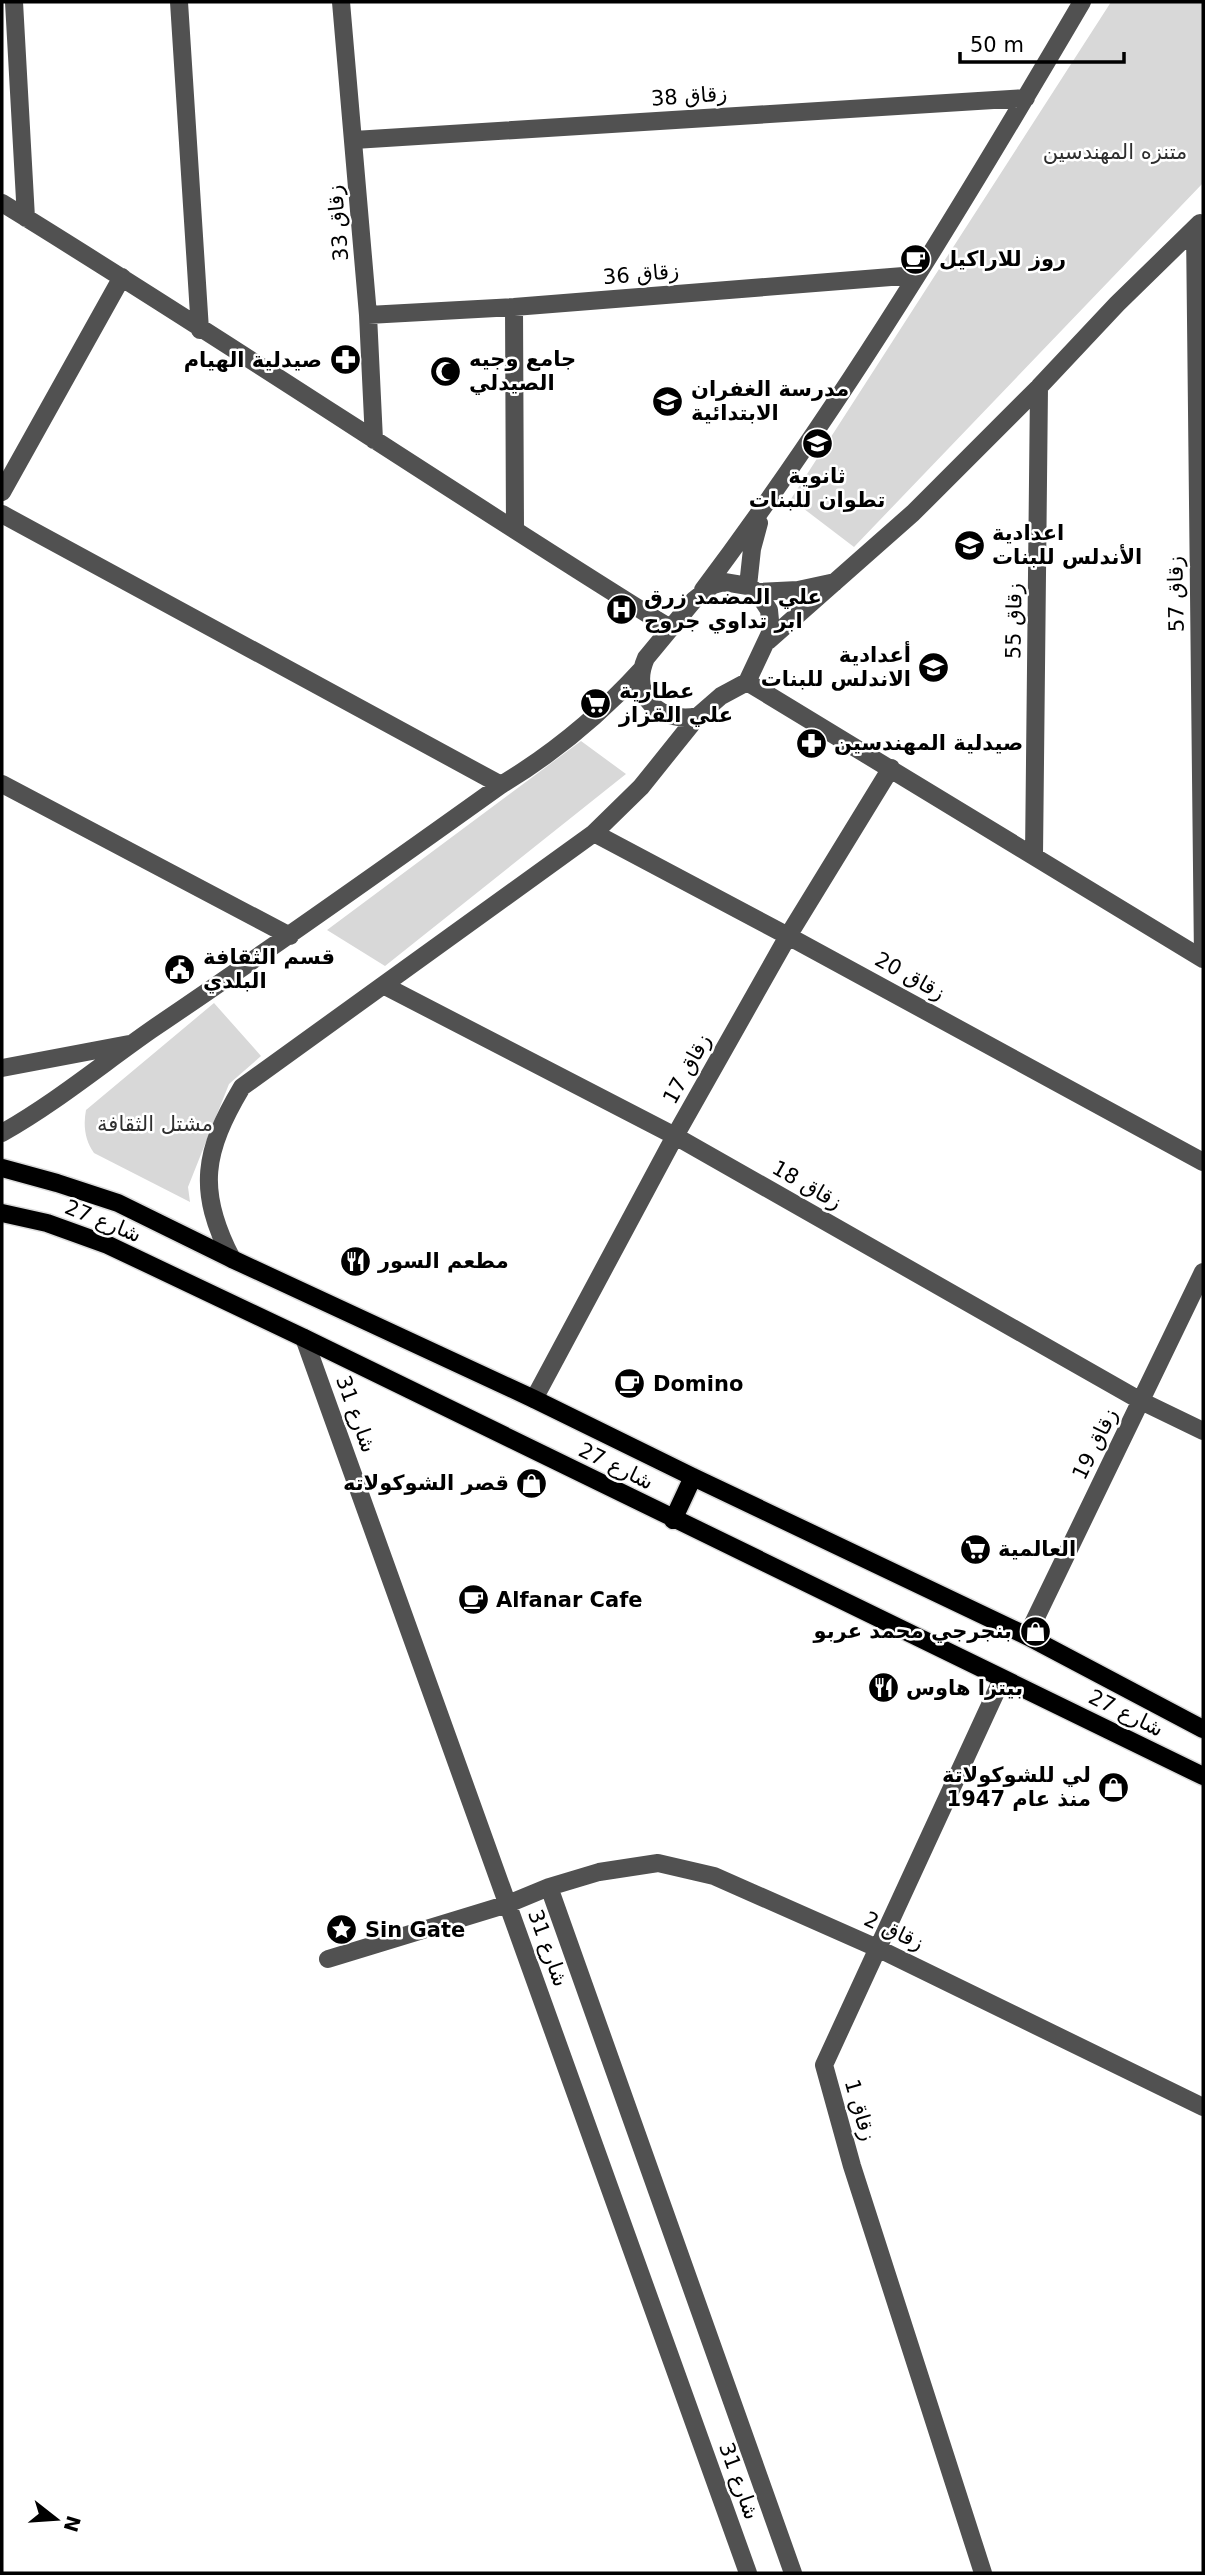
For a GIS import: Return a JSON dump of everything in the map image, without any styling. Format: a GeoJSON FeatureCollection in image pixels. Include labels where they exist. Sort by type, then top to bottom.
{"type":"FeatureCollection","features":[{"type":"Feature","properties":{"kind":"main road","name":"شارع 27"},"geometry":{"type":"LineString","coordinates":[[2,1168],[118,1203],[1027,1636],[1203,1729]]}},
{"type":"Feature","properties":{"kind":"main road","name":"شارع 27"},"geometry":{"type":"LineString","coordinates":[[2,1213],[47,1223],[108,1245],[1203,1776]]}},
{"type":"Feature","properties":{"kind":"main road"},"geometry":{"type":"LineString","coordinates":[[673,1520],[692,1477]]}},
{"type":"Feature","properties":{"kind":"street"},"geometry":{"type":"LineString","coordinates":[[14,2],[26,218]]}},
{"type":"Feature","properties":{"kind":"street"},"geometry":{"type":"LineString","coordinates":[[179,2],[200,330]]}},
{"type":"Feature","properties":{"kind":"street","name":"زقاق 33"},"geometry":{"type":"LineString","coordinates":[[341,2],[368,314],[374,440]]}},
{"type":"Feature","properties":{"kind":"street"},"geometry":{"type":"LineString","coordinates":[[2,1133],[65,1094],[132,1043],[290,936],[501,785],[536,764],[571,738],[611,702],[641,670],[646,659],[761,513],[836,404],[1026,98],[1082,2]]}},
{"type":"Feature","properties":{"kind":"street","name":"زقاق 38"},"geometry":{"type":"LineString","coordinates":[[354,140],[1026,98]]}},
{"type":"Feature","properties":{"kind":"street"},"geometry":{"type":"LineString","coordinates":[[2,203],[670,628]]}},
{"type":"Feature","properties":{"kind":"street"},"geometry":{"type":"LineString","coordinates":[[768,641],[914,513],[1117,304],[1199,224]]}},
{"type":"Feature","properties":{"kind":"street","name":"زقاق 57"},"geometry":{"type":"LineString","coordinates":[[1199,224],[1203,959]]}},
{"type":"Feature","properties":{"kind":"street","name":"زقاق 36"},"geometry":{"type":"LineString","coordinates":[[368,314],[514,307],[916,275]]}},
{"type":"Feature","properties":{"kind":"street"},"geometry":{"type":"LineString","coordinates":[[2,492],[122,277]]}},
{"type":"Feature","properties":{"kind":"street"},"geometry":{"type":"LineString","coordinates":[[514,307],[515,530]]}},
{"type":"Feature","properties":{"kind":"street","name":"زقاق 55"},"geometry":{"type":"LineString","coordinates":[[1034,856],[1039,387]]}},
{"type":"Feature","properties":{"kind":"street"},"geometry":{"type":"LineString","coordinates":[[232,1259],[217,1231],[209,1190],[209,1169],[215,1138],[243,1087],[594,833],[641,787],[698,716],[722,696],[747,682],[771,631],[769,610],[752,589],[752,549],[761,513]]}},
{"type":"Feature","properties":{"kind":"street"},"geometry":{"type":"LineString","coordinates":[[2,514],[501,785]]}},
{"type":"Feature","properties":{"kind":"street"},"geometry":{"type":"LineString","coordinates":[[702,591],[724,582],[752,589],[798,590],[838,581]]}},
{"type":"Feature","properties":{"kind":"street"},"geometry":{"type":"LineString","coordinates":[[641,670],[645,695],[652,705],[673,718],[698,716]]}},
{"type":"Feature","properties":{"kind":"street"},"geometry":{"type":"LineString","coordinates":[[747,682],[1203,959]]}},
{"type":"Feature","properties":{"kind":"street","name":"زقاق 17"},"geometry":{"type":"LineString","coordinates":[[534,1399],[788,936],[891,768]]}},
{"type":"Feature","properties":{"kind":"street"},"geometry":{"type":"LineString","coordinates":[[2,785],[290,936]]}},
{"type":"Feature","properties":{"kind":"street","name":"زقاق 20"},"geometry":{"type":"LineString","coordinates":[[594,833],[1203,1162]]}},
{"type":"Feature","properties":{"kind":"street","name":"زقاق 18"},"geometry":{"type":"LineString","coordinates":[[385,986],[676,1136],[1141,1401],[1203,1431]]}},
{"type":"Feature","properties":{"kind":"street"},"geometry":{"type":"LineString","coordinates":[[2,1068],[132,1043]]}},
{"type":"Feature","properties":{"kind":"street","name":"زقاق 19"},"geometry":{"type":"LineString","coordinates":[[1027,1636],[1203,1272]]}},
{"type":"Feature","properties":{"kind":"street","name":"شارع 31"},"geometry":{"type":"LineString","coordinates":[[304,1338],[748,2573]]}},
{"type":"Feature","properties":{"kind":"street","name":"زقاق 1"},"geometry":{"type":"LineString","coordinates":[[983,2573],[852,2166],[824,2064],[1002,1679]]}},
{"type":"Feature","properties":{"kind":"street","name":"زقاق 2"},"geometry":{"type":"LineString","coordinates":[[328,1959],[508,1904],[550,1887],[599,1872],[658,1863],[714,1876],[877,1948],[1203,2107]]}},
{"type":"Feature","properties":{"kind":"street","name":"شارع 31"},"geometry":{"type":"LineString","coordinates":[[550,1887],[793,2573]]}},
{"type":"Feature","properties":{"kind":"green space","name":"متنزه المهندسين"},"geometry":{"type":"Polygon","coordinates":[[[1111,2],[1203,2],[1203,183],[854,547],[791,499],[1111,2]]]}},
{"type":"Feature","properties":{"kind":"green space"},"geometry":{"type":"Polygon","coordinates":[[[581,741],[626,774],[385,966],[327,930],[581,741]]]}},
{"type":"Feature","properties":{"kind":"green space","name":"مشتل الثقافة"},"geometry":{"type":"Polygon","coordinates":[[[214,1003],[261,1056],[229,1084],[188,1187],[190,1202],[94,1153],[87,1138],[85,1116],[86,1110],[214,1003]]]}},
{"type":"Feature","properties":{"kind":"place","name":"روز للاراكيل"},"geometry":{"type":"Point","coordinates":[916,259]}},
{"type":"Feature","properties":{"kind":"place","name":"صيدلية الهيام"},"geometry":{"type":"Point","coordinates":[345,360]}},
{"type":"Feature","properties":{"kind":"place","name":"جامع وجيه الصيدلي"},"geometry":{"type":"Point","coordinates":[446,371]}},
{"type":"Feature","properties":{"kind":"place","name":"مدرسة الغفران الابتدائية"},"geometry":{"type":"Point","coordinates":[668,401]}},
{"type":"Feature","properties":{"kind":"place","name":"ثانوية تطوان للبنات"},"geometry":{"type":"Point","coordinates":[817,444]}},
{"type":"Feature","properties":{"kind":"place","name":"اعدادية الأندلس للبنات"},"geometry":{"type":"Point","coordinates":[969,545]}},
{"type":"Feature","properties":{"kind":"place","name":"علي المضمد زرق ابر تداوي جروح"},"geometry":{"type":"Point","coordinates":[621,609]}},
{"type":"Feature","properties":{"kind":"place","name":"أعدادية الاندلس للبنات"},"geometry":{"type":"Point","coordinates":[934,667]}},
{"type":"Feature","properties":{"kind":"place","name":"عطارية علي القزاز"},"geometry":{"type":"Point","coordinates":[596,703]}},
{"type":"Feature","properties":{"kind":"place","name":"صيدلية المهندسين"},"geometry":{"type":"Point","coordinates":[811,743]}},
{"type":"Feature","properties":{"kind":"place","name":"قسم الثقافة البلدي"},"geometry":{"type":"Point","coordinates":[180,969]}},
{"type":"Feature","properties":{"kind":"place","name":"مطعم السور"},"geometry":{"type":"Point","coordinates":[355,1261]}},
{"type":"Feature","properties":{"kind":"place","name":"Domino"},"geometry":{"type":"Point","coordinates":[630,1384]}},
{"type":"Feature","properties":{"kind":"place","name":"قصر الشوكولاته"},"geometry":{"type":"Point","coordinates":[532,1483]}},
{"type":"Feature","properties":{"kind":"place","name":"العالمية"},"geometry":{"type":"Point","coordinates":[975,1549]}},
{"type":"Feature","properties":{"kind":"place","name":"Alfanar Cafe"},"geometry":{"type":"Point","coordinates":[473,1600]}},
{"type":"Feature","properties":{"kind":"place","name":"بنجرجي محمد عربو"},"geometry":{"type":"Point","coordinates":[1035,1631]}},
{"type":"Feature","properties":{"kind":"place","name":"بيتزا هاوس"},"geometry":{"type":"Point","coordinates":[883,1688]}},
{"type":"Feature","properties":{"kind":"place","name":"لي للشوكولاتة منذ عام 1947"},"geometry":{"type":"Point","coordinates":[1114,1787]}},
{"type":"Feature","properties":{"kind":"place","name":"Sin Gate"},"geometry":{"type":"Point","coordinates":[342,1930]}}]}
